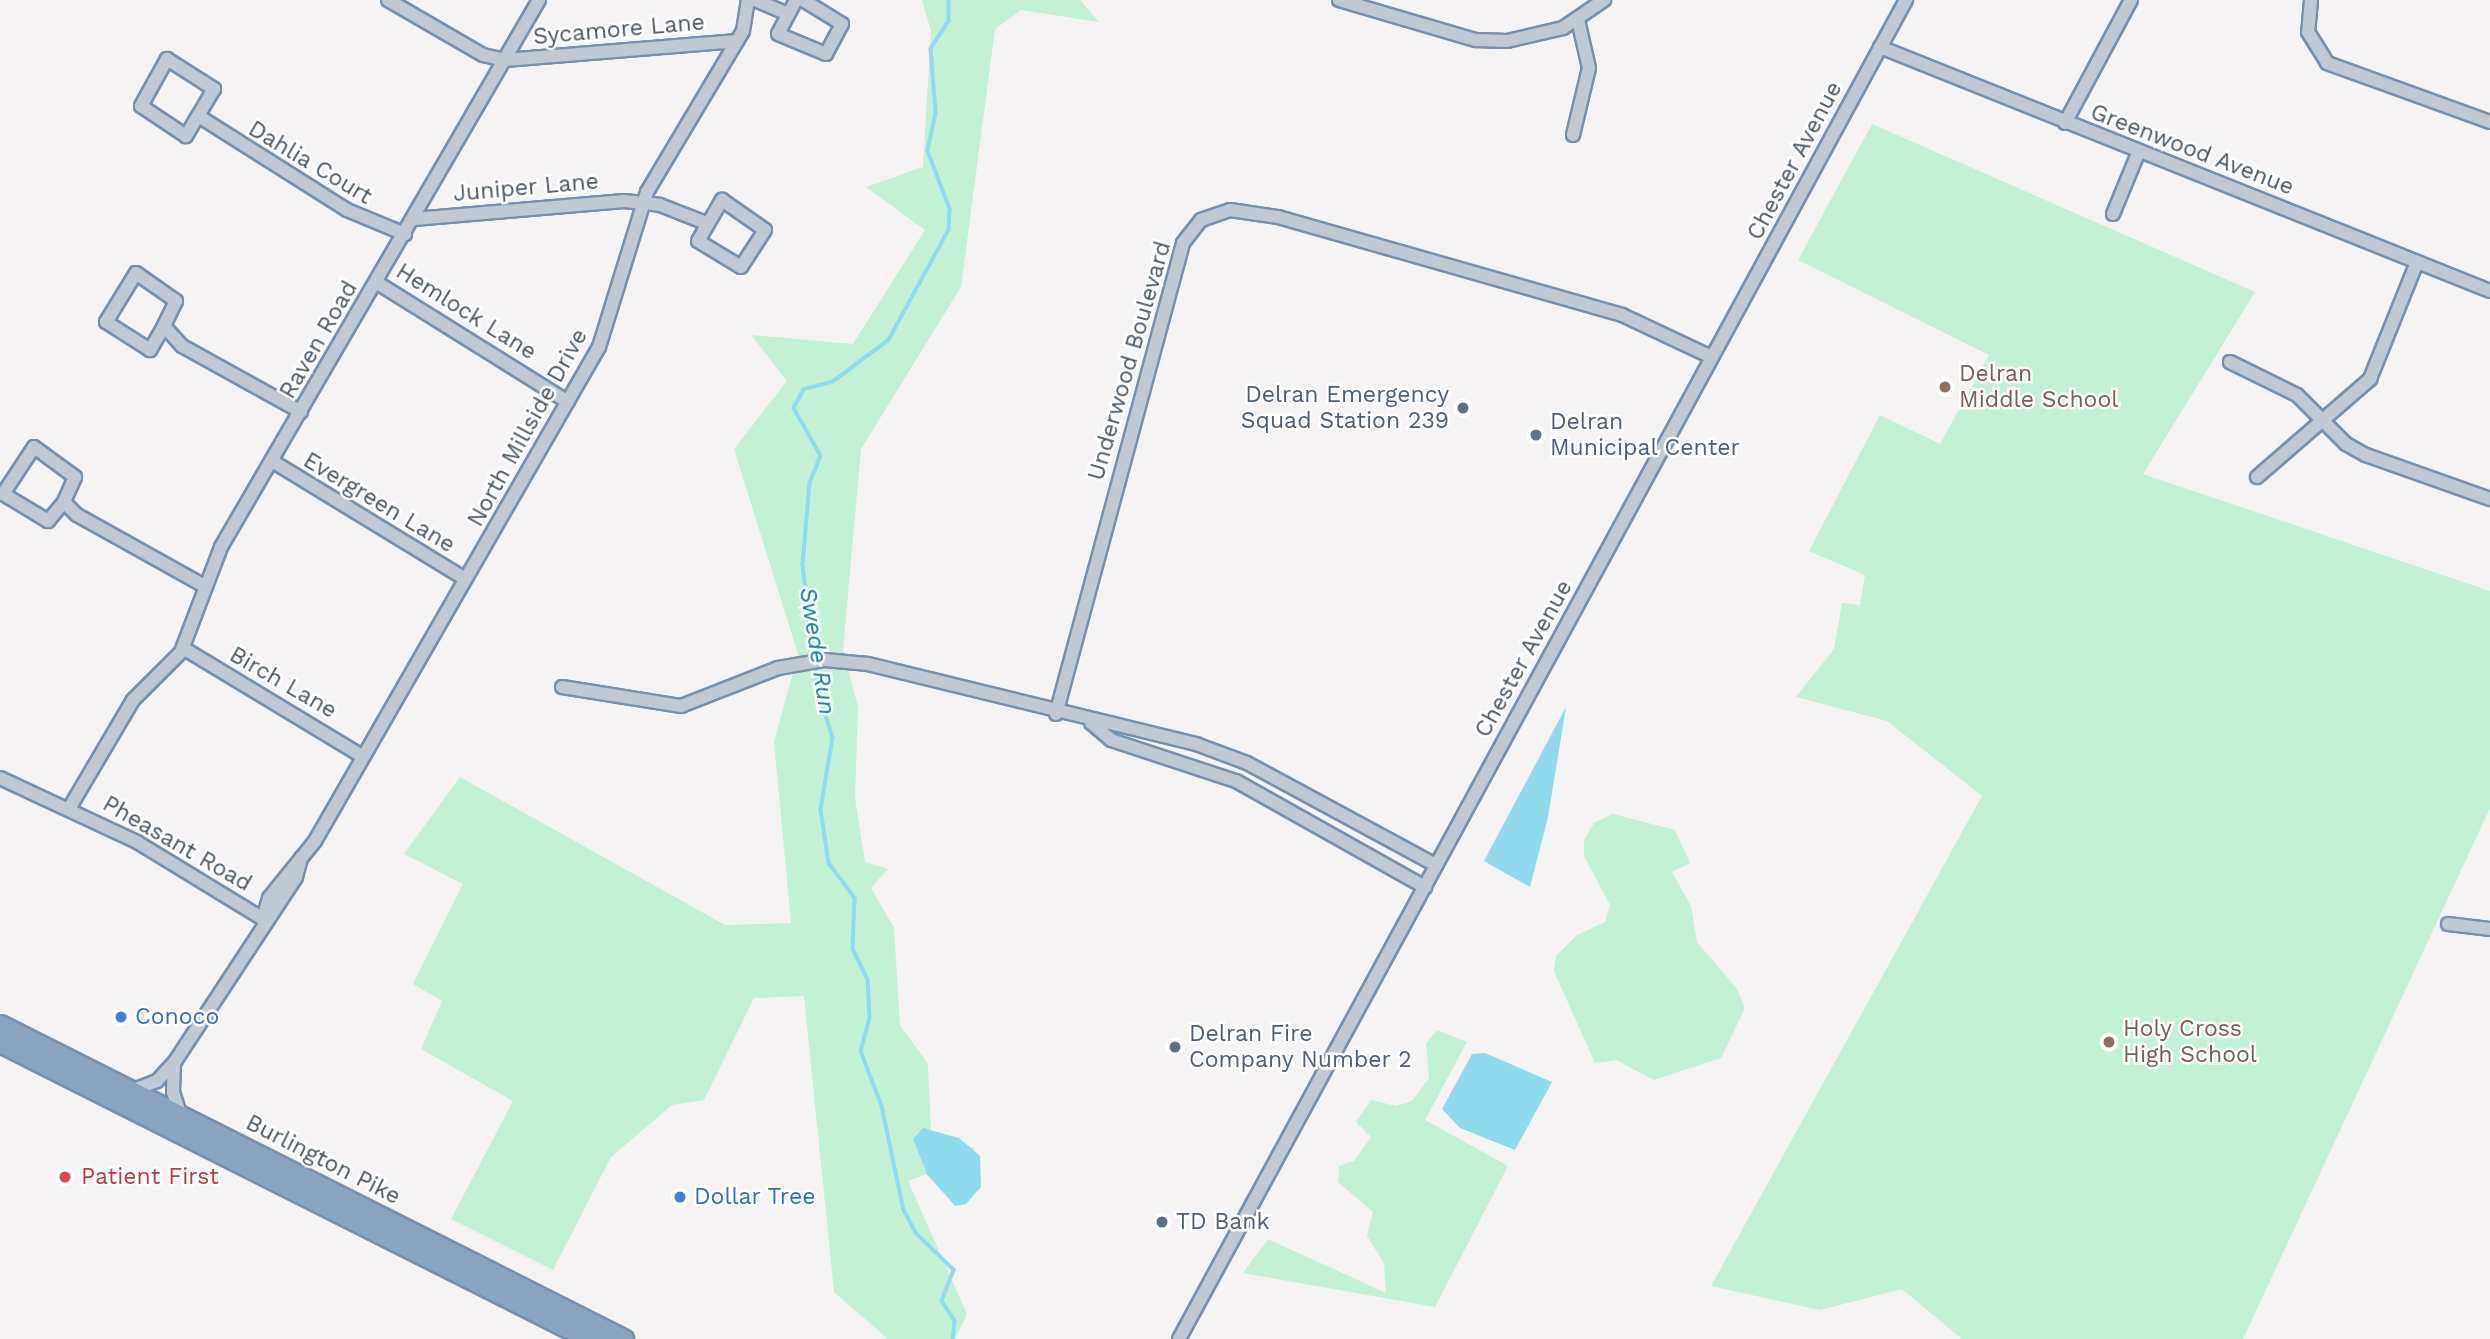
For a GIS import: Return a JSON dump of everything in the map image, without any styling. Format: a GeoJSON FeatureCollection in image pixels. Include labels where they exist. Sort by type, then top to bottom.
{"type":"FeatureCollection","features":[{"type":"Feature","properties":{"kind":"highway","name":"Burlington Pike"},"geometry":{"type":"LineString","coordinates":[[0,1025],[623,1339]]}},
{"type":"Feature","properties":{"kind":"highway","name":"Burlington Pike"},"geometry":{"type":"LineString","coordinates":[[0,1042],[590,1339]]}},
{"type":"Feature","properties":{"kind":"street"},"geometry":{"type":"LineString","coordinates":[[388,0],[483,55],[505,60]]}},
{"type":"Feature","properties":{"kind":"street","name":"Raven Road"},"geometry":{"type":"LineString","coordinates":[[183,648],[203,585],[539,0]]}},
{"type":"Feature","properties":{"kind":"street","name":"North Millside Drive"},"geometry":{"type":"LineString","coordinates":[[131,1091],[157,1081],[174,1063],[263,919],[296,877],[301,858],[568,402],[604,337],[643,202],[737,41],[748,0]]}},
{"type":"Feature","properties":{"kind":"street"},"geometry":{"type":"LineString","coordinates":[[755,0],[786,13]]}},
{"type":"Feature","properties":{"kind":"street"},"geometry":{"type":"LineString","coordinates":[[796,0],[786,13],[778,33],[818,56],[827,54],[842,24],[803,0]]}},
{"type":"Feature","properties":{"kind":"street"},"geometry":{"type":"LineString","coordinates":[[1339,0],[1476,40],[1528,39],[1578,20],[1604,0]]}},
{"type":"Feature","properties":{"kind":"street","name":"Chester Avenue"},"geometry":{"type":"LineString","coordinates":[[1179,1339],[1709,356],[1906,0]]}},
{"type":"Feature","properties":{"kind":"street"},"geometry":{"type":"LineString","coordinates":[[2065,123],[2131,0]]}},
{"type":"Feature","properties":{"kind":"street"},"geometry":{"type":"LineString","coordinates":[[2311,0],[2308,32],[2327,63],[2490,122]]}},
{"type":"Feature","properties":{"kind":"street"},"geometry":{"type":"LineString","coordinates":[[1573,135],[1589,68],[1578,20]]}},
{"type":"Feature","properties":{"kind":"street","name":"Sycamore Lane"},"geometry":{"type":"LineString","coordinates":[[505,60],[737,41]]}},
{"type":"Feature","properties":{"kind":"street","name":"Greenwood Avenue"},"geometry":{"type":"LineString","coordinates":[[1880,47],[2490,291]]}},
{"type":"Feature","properties":{"kind":"street"},"geometry":{"type":"LineString","coordinates":[[167,59],[214,89],[200,117],[186,136],[141,106],[167,59]]}},
{"type":"Feature","properties":{"kind":"street","name":"Dahlia Court"},"geometry":{"type":"LineString","coordinates":[[200,117],[347,210],[405,234]]}},
{"type":"Feature","properties":{"kind":"street"},"geometry":{"type":"LineString","coordinates":[[2113,214],[2139,151]]}},
{"type":"Feature","properties":{"kind":"street"},"geometry":{"type":"LineString","coordinates":[[722,200],[765,230],[741,267],[698,241],[705,223],[722,200]]}},
{"type":"Feature","properties":{"kind":"street"},"geometry":{"type":"LineString","coordinates":[[643,202],[705,223]]}},
{"type":"Feature","properties":{"kind":"street","name":"Juniper Lane"},"geometry":{"type":"LineString","coordinates":[[414,219],[643,202]]}},
{"type":"Feature","properties":{"kind":"street","name":"Underwood Boulevard"},"geometry":{"type":"LineString","coordinates":[[1056,714],[1183,243],[1201,220],[1230,210],[1278,217],[1622,315],[1709,356]]}},
{"type":"Feature","properties":{"kind":"street"},"geometry":{"type":"LineString","coordinates":[[2257,477],[2327,422],[2370,379],[2417,262]]}},
{"type":"Feature","properties":{"kind":"street"},"geometry":{"type":"LineString","coordinates":[[136,273],[177,302],[164,326],[150,350],[106,322],[136,273]]}},
{"type":"Feature","properties":{"kind":"street","name":"Hemlock Lane"},"geometry":{"type":"LineString","coordinates":[[376,282],[568,402]]}},
{"type":"Feature","properties":{"kind":"street"},"geometry":{"type":"LineString","coordinates":[[164,326],[182,346],[301,412]]}},
{"type":"Feature","properties":{"kind":"street"},"geometry":{"type":"LineString","coordinates":[[2230,362],[2297,396],[2366,455],[2490,499]]}},
{"type":"Feature","properties":{"kind":"street"},"geometry":{"type":"LineString","coordinates":[[34,447],[75,477],[64,502],[48,521],[3,494],[34,447]]}},
{"type":"Feature","properties":{"kind":"street","name":"Evergreen Lane"},"geometry":{"type":"LineString","coordinates":[[272,461],[465,579]]}},
{"type":"Feature","properties":{"kind":"street"},"geometry":{"type":"LineString","coordinates":[[64,502],[85,521],[203,585]]}},
{"type":"Feature","properties":{"kind":"street","name":"Birch Lane"},"geometry":{"type":"LineString","coordinates":[[183,648],[362,755]]}},
{"type":"Feature","properties":{"kind":"street","name":"Pheasant Road"},"geometry":{"type":"LineString","coordinates":[[70,807],[133,700],[183,648]]}},
{"type":"Feature","properties":{"kind":"street"},"geometry":{"type":"LineString","coordinates":[[562,687],[681,706],[778,668],[825,660],[868,664],[1091,723],[1196,744],[1247,763],[1436,865]]}},
{"type":"Feature","properties":{"kind":"street"},"geometry":{"type":"LineString","coordinates":[[1091,723],[1111,740],[1236,781],[1424,887]]}},
{"type":"Feature","properties":{"kind":"street","name":"Pheasant Road"},"geometry":{"type":"LineString","coordinates":[[0,778],[70,807],[263,919]]}},
{"type":"Feature","properties":{"kind":"street"},"geometry":{"type":"LineString","coordinates":[[2448,924],[2490,929]]}},
{"type":"Feature","properties":{"kind":"street"},"geometry":{"type":"LineString","coordinates":[[174,1063],[173,1092],[181,1116]]}},
{"type":"Feature","properties":{"kind":"green space"},"geometry":{"type":"Polygon","coordinates":[[[922,0],[1080,0],[1099,22],[1021,10],[995,29],[961,287],[861,449],[843,650],[858,707],[855,798],[865,862],[888,869],[871,888],[894,928],[900,1025],[928,1064],[931,1132],[974,1148],[960,1206],[926,1174],[908,1181],[967,1314],[955,1339],[888,1339],[834,1292],[804,996],[754,998],[704,1100],[672,1105],[611,1157],[553,1270],[451,1219],[513,1101],[421,1049],[442,1001],[413,984],[463,884],[404,854],[460,777],[725,925],[791,923],[774,742],[798,654],[734,449],[787,381],[751,335],[853,344],[925,230],[866,187],[923,167],[931,31],[922,0]]]}},
{"type":"Feature","properties":{"kind":"green space","name":"Holy Cross High School"},"geometry":{"type":"Polygon","coordinates":[[[1872,124],[2255,292],[2143,474],[2490,591],[2490,808],[2243,1339],[1962,1339],[1902,1289],[1820,1310],[1711,1286],[1982,796],[1887,721],[1796,697],[1834,649],[1842,603],[1860,605],[1865,575],[1809,551],[1880,415],[1940,444],[1989,355],[1798,260],[1872,124]]]}},
{"type":"Feature","properties":{"kind":"green space"},"geometry":{"type":"Polygon","coordinates":[[[1613,814],[1675,830],[1690,863],[1672,872],[1691,906],[1697,942],[1737,989],[1745,1008],[1721,1058],[1654,1080],[1616,1060],[1595,1063],[1554,971],[1556,956],[1577,935],[1605,922],[1610,905],[1584,856],[1584,840],[1594,823],[1613,814]]]}},
{"type":"Feature","properties":{"kind":"green space"},"geometry":{"type":"Polygon","coordinates":[[[1437,1030],[1467,1042],[1425,1120],[1508,1166],[1435,1307],[1243,1273],[1268,1239],[1386,1293],[1384,1263],[1367,1236],[1373,1212],[1338,1182],[1339,1166],[1354,1161],[1371,1137],[1356,1122],[1371,1100],[1396,1106],[1412,1101],[1429,1078],[1426,1043],[1437,1030]]]}},
{"type":"Feature","properties":{"kind":"water"},"geometry":{"type":"Polygon","coordinates":[[[1566,707],[1548,817],[1530,887],[1484,861],[1566,707]]]}},
{"type":"Feature","properties":{"kind":"water"},"geometry":{"type":"Polygon","coordinates":[[[1485,1053],[1552,1082],[1515,1150],[1460,1128],[1442,1109],[1472,1054],[1485,1053]]]}},
{"type":"Feature","properties":{"kind":"water"},"geometry":{"type":"Polygon","coordinates":[[[923,1128],[959,1138],[980,1156],[981,1187],[966,1204],[955,1206],[927,1174],[913,1139],[923,1128]]]}},
{"type":"Feature","properties":{"kind":"waterway","name":"Swede Run"},"geometry":{"type":"LineString","coordinates":[[949,0],[949,21],[931,49],[936,113],[928,151],[950,209],[949,230],[889,340],[833,382],[804,390],[794,408],[821,456],[810,483],[803,565],[818,690],[833,738],[821,810],[829,863],[855,898],[853,949],[868,980],[870,1018],[861,1051],[882,1106],[904,1210],[916,1233],[954,1270],[942,1301],[955,1321],[953,1339]]}},
{"type":"Feature","properties":{"kind":"place","name":"Delran Middle School"},"geometry":{"type":"Point","coordinates":[1945,387]}},
{"type":"Feature","properties":{"kind":"place","name":"Delran Emergency Squad Station 239"},"geometry":{"type":"Point","coordinates":[1463,408]}},
{"type":"Feature","properties":{"kind":"place","name":"Delran Municipal Center"},"geometry":{"type":"Point","coordinates":[1536,435]}},
{"type":"Feature","properties":{"kind":"place","name":"Conoco"},"geometry":{"type":"Point","coordinates":[121,1017]}},
{"type":"Feature","properties":{"kind":"place","name":"Holy Cross High School"},"geometry":{"type":"Point","coordinates":[2109,1042]}},
{"type":"Feature","properties":{"kind":"place","name":"Delran Fire Company Number 2"},"geometry":{"type":"Point","coordinates":[1175,1047]}},
{"type":"Feature","properties":{"kind":"place","name":"Patient First"},"geometry":{"type":"Point","coordinates":[65,1177]}},
{"type":"Feature","properties":{"kind":"place","name":"Dollar Tree"},"geometry":{"type":"Point","coordinates":[680,1197]}},
{"type":"Feature","properties":{"kind":"place","name":"TD Bank"},"geometry":{"type":"Point","coordinates":[1162,1222]}}]}
